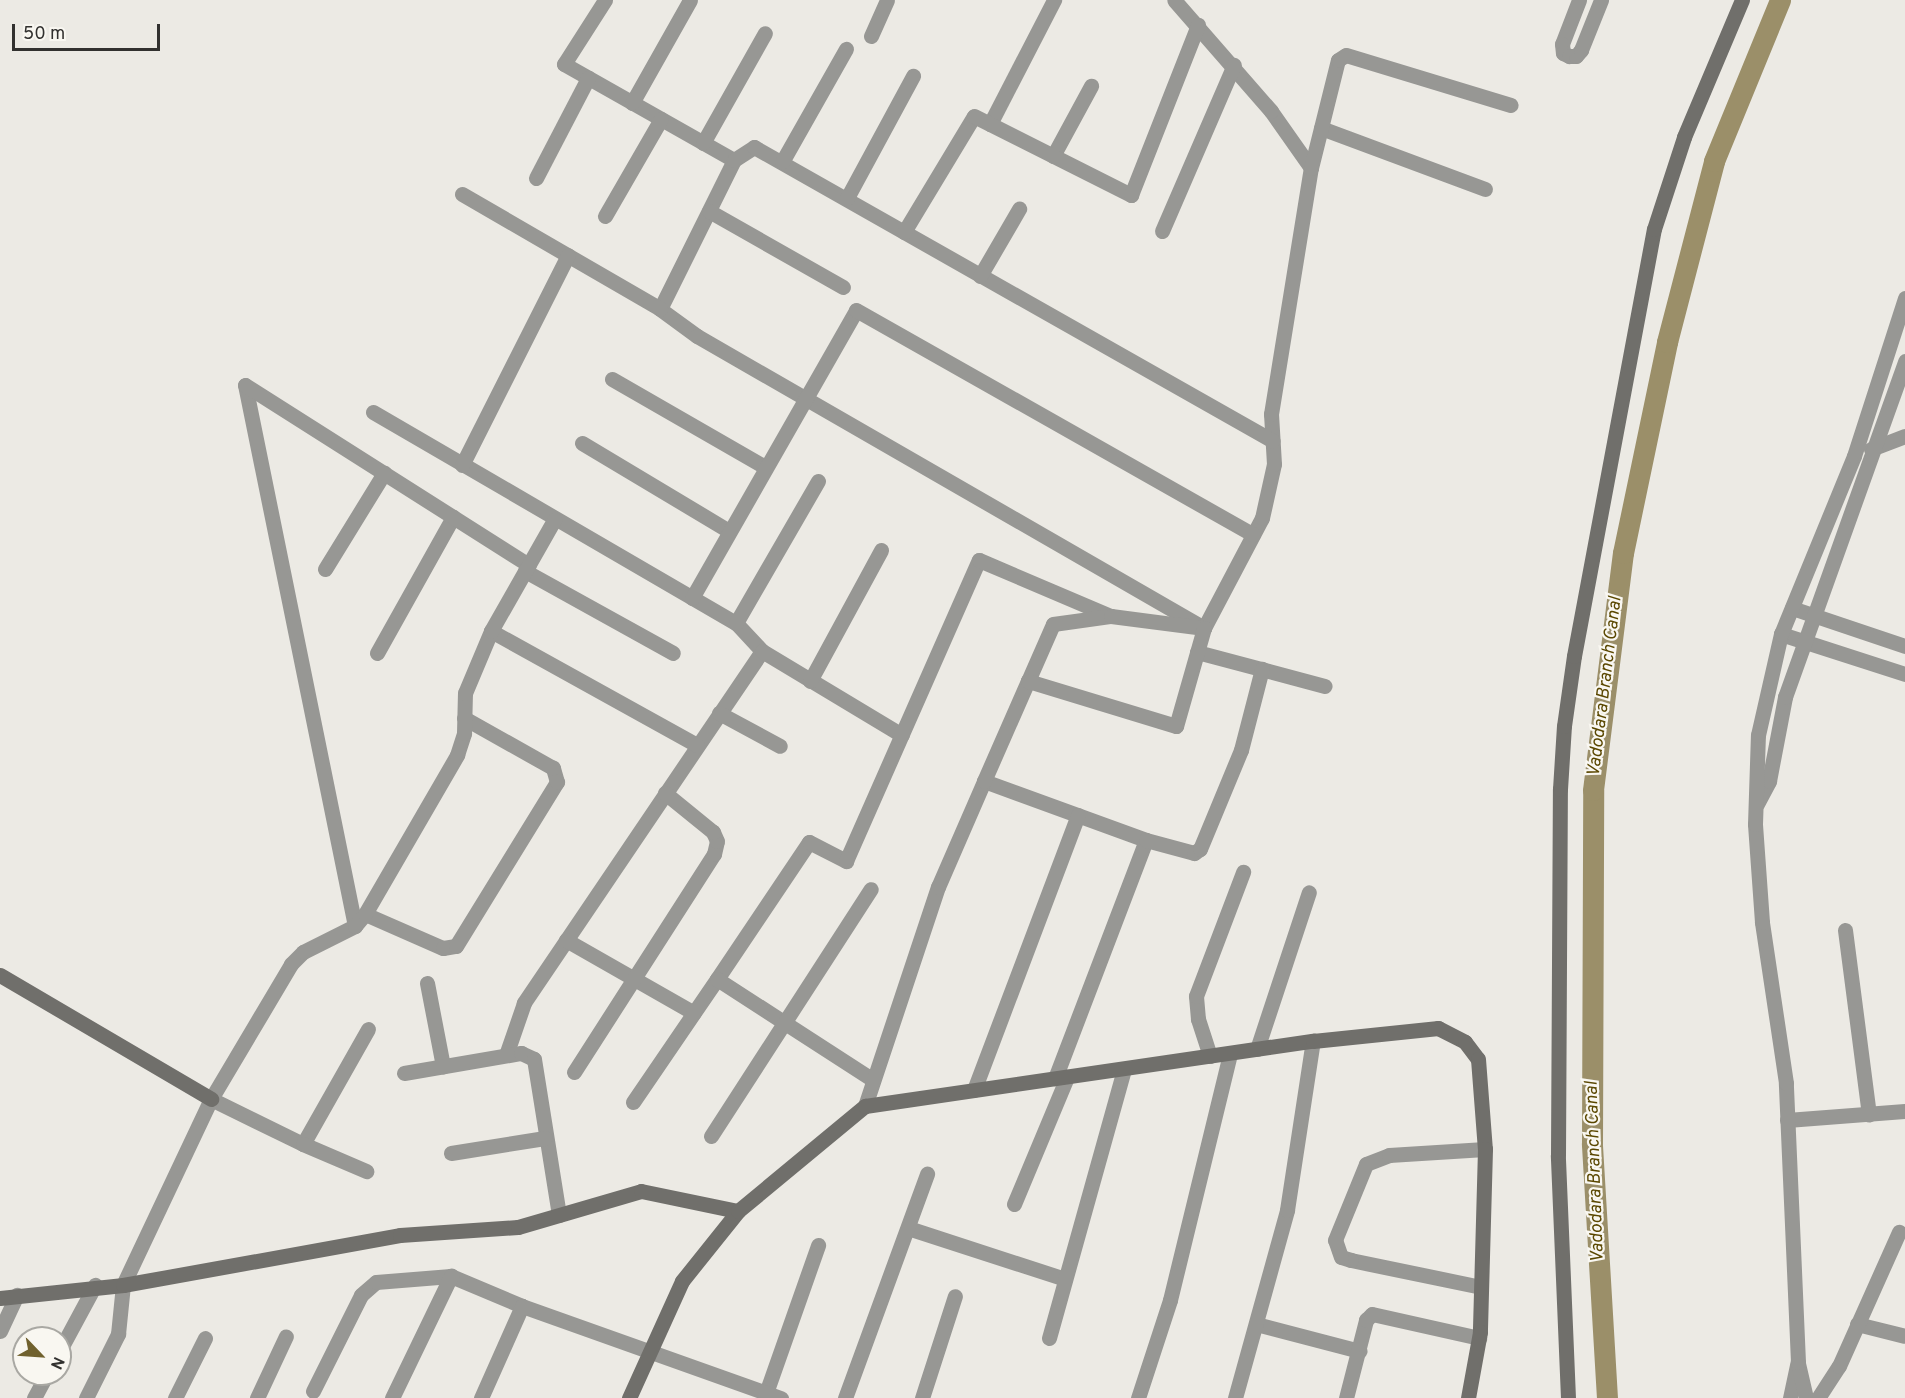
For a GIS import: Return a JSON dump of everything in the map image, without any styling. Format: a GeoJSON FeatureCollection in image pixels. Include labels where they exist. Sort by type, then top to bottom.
{"type":"FeatureCollection","features":[{"type":"Feature","properties":{"kind":"street"},"geometry":{"type":"LineString","coordinates":[[605,0],[564,64],[734,160]]}},
{"type":"Feature","properties":{"kind":"street"},"geometry":{"type":"LineString","coordinates":[[632,103],[690,0]]}},
{"type":"Feature","properties":{"kind":"street"},"geometry":{"type":"LineString","coordinates":[[871,36],[887,0]]}},
{"type":"Feature","properties":{"kind":"street"},"geometry":{"type":"LineString","coordinates":[[990,124],[1054,0]]}},
{"type":"Feature","properties":{"kind":"street"},"geometry":{"type":"LineString","coordinates":[[1174,0],[1234,65],[1272,111],[1311,168]]}},
{"type":"Feature","properties":{"kind":"street"},"geometry":{"type":"LineString","coordinates":[[1579,0],[1562,44],[1563,53],[1569,56],[1576,56],[1581,50],[1600,0]]}},
{"type":"Feature","properties":{"kind":"street"},"geometry":{"type":"LineString","coordinates":[[1568,1398],[1558,1155],[1560,789],[1564,726],[1574,656],[1654,230],[1684,137],[1742,0]]}},
{"type":"Feature","properties":{"kind":"street"},"geometry":{"type":"LineString","coordinates":[[904,232],[974,116],[1131,195],[1198,25]]}},
{"type":"Feature","properties":{"kind":"street"},"geometry":{"type":"LineString","coordinates":[[703,143],[765,33]]}},
{"type":"Feature","properties":{"kind":"street"},"geometry":{"type":"LineString","coordinates":[[782,162],[846,49]]}},
{"type":"Feature","properties":{"kind":"street"},"geometry":{"type":"LineString","coordinates":[[1028,681],[1176,726],[1204,628],[1262,518],[1274,464],[1271,414],[1311,168],[1338,60],[1346,55],[1511,105]]}},
{"type":"Feature","properties":{"kind":"street"},"geometry":{"type":"LineString","coordinates":[[1162,231],[1234,65]]}},
{"type":"Feature","properties":{"kind":"street"},"geometry":{"type":"LineString","coordinates":[[847,198],[913,76]]}},
{"type":"Feature","properties":{"kind":"street"},"geometry":{"type":"LineString","coordinates":[[536,178],[588,78]]}},
{"type":"Feature","properties":{"kind":"street"},"geometry":{"type":"LineString","coordinates":[[1053,156],[1091,86]]}},
{"type":"Feature","properties":{"kind":"street"},"geometry":{"type":"LineString","coordinates":[[605,216],[661,119]]}},
{"type":"Feature","properties":{"kind":"street"},"geometry":{"type":"LineString","coordinates":[[1321,128],[1485,189]]}},
{"type":"Feature","properties":{"kind":"street"},"geometry":{"type":"LineString","coordinates":[[660,309],[734,160],[754,147],[1273,441]]}},
{"type":"Feature","properties":{"kind":"street"},"geometry":{"type":"LineString","coordinates":[[462,194],[660,309],[697,336],[1204,628]]}},
{"type":"Feature","properties":{"kind":"street"},"geometry":{"type":"LineString","coordinates":[[980,276],[1019,209]]}},
{"type":"Feature","properties":{"kind":"street"},"geometry":{"type":"LineString","coordinates":[[709,211],[843,287]]}},
{"type":"Feature","properties":{"kind":"street"},"geometry":{"type":"LineString","coordinates":[[462,465],[568,255]]}},
{"type":"Feature","properties":{"kind":"street"},"geometry":{"type":"LineString","coordinates":[[1806,1398],[1798,1362],[1786,1083],[1762,922],[1756,806],[1758,735],[1781,634],[1854,456],[1905,298]]}},
{"type":"Feature","properties":{"kind":"street"},"geometry":{"type":"LineString","coordinates":[[692,598],[804,396],[856,310],[1253,535]]}},
{"type":"Feature","properties":{"kind":"street"},"geometry":{"type":"LineString","coordinates":[[1756,806],[1769,781],[1785,697],[1803,643],[1877,447],[1905,361]]}},
{"type":"Feature","properties":{"kind":"street"},"geometry":{"type":"LineString","coordinates":[[612,379],[765,467]]}},
{"type":"Feature","properties":{"kind":"street"},"geometry":{"type":"LineString","coordinates":[[355,926],[245,385],[453,517],[527,568],[673,653]]}},
{"type":"Feature","properties":{"kind":"street"},"geometry":{"type":"LineString","coordinates":[[373,412],[554,520],[736,623],[762,651],[902,735]]}},
{"type":"Feature","properties":{"kind":"street"},"geometry":{"type":"LineString","coordinates":[[1854,456],[1905,436]]}},
{"type":"Feature","properties":{"kind":"street"},"geometry":{"type":"LineString","coordinates":[[582,443],[729,531]]}},
{"type":"Feature","properties":{"kind":"street"},"geometry":{"type":"LineString","coordinates":[[325,569],[384,473]]}},
{"type":"Feature","properties":{"kind":"street"},"geometry":{"type":"LineString","coordinates":[[736,623],[818,481]]}},
{"type":"Feature","properties":{"kind":"street"},"geometry":{"type":"LineString","coordinates":[[377,653],[453,517]]}},
{"type":"Feature","properties":{"kind":"street"},"geometry":{"type":"LineString","coordinates":[[86,1398],[118,1334],[123,1285],[211,1099],[291,964],[303,952],[355,926],[365,914],[457,756],[464,718],[465,693],[491,631],[554,520]]}},
{"type":"Feature","properties":{"kind":"street"},"geometry":{"type":"LineString","coordinates":[[810,681],[881,550]]}},
{"type":"Feature","properties":{"kind":"street"},"geometry":{"type":"LineString","coordinates":[[633,1102],[809,842],[846,861],[979,560],[1110,616]]}},
{"type":"Feature","properties":{"kind":"street"},"geometry":{"type":"LineString","coordinates":[[1792,608],[1905,646]]}},
{"type":"Feature","properties":{"kind":"street"},"geometry":{"type":"LineString","coordinates":[[865,1106],[938,887],[1053,624],[1110,616],[1204,628]]}},
{"type":"Feature","properties":{"kind":"street"},"geometry":{"type":"LineString","coordinates":[[491,631],[697,746]]}},
{"type":"Feature","properties":{"kind":"street"},"geometry":{"type":"LineString","coordinates":[[1781,634],[1803,643],[1905,674]]}},
{"type":"Feature","properties":{"kind":"street"},"geometry":{"type":"LineString","coordinates":[[506,1055],[524,1004],[664,793],[762,651]]}},
{"type":"Feature","properties":{"kind":"street"},"geometry":{"type":"LineString","coordinates":[[1197,652],[1325,686]]}},
{"type":"Feature","properties":{"kind":"street"},"geometry":{"type":"LineString","coordinates":[[984,781],[1146,840],[1194,853],[1200,849],[1241,750],[1262,669]]}},
{"type":"Feature","properties":{"kind":"street"},"geometry":{"type":"LineString","coordinates":[[719,713],[780,746]]}},
{"type":"Feature","properties":{"kind":"street"},"geometry":{"type":"LineString","coordinates":[[365,914],[443,948],[456,946],[557,782],[552,768],[464,718]]}},
{"type":"Feature","properties":{"kind":"street"},"geometry":{"type":"LineString","coordinates":[[574,1072],[632,978],[714,854],[717,841],[713,832],[664,793]]}},
{"type":"Feature","properties":{"kind":"street"},"geometry":{"type":"LineString","coordinates":[[974,1090],[1078,815]]}},
{"type":"Feature","properties":{"kind":"street"},"geometry":{"type":"LineString","coordinates":[[1014,1204],[1146,840]]}},
{"type":"Feature","properties":{"kind":"street"},"geometry":{"type":"LineString","coordinates":[[1210,1056],[1198,1019],[1196,996],[1243,872]]}},
{"type":"Feature","properties":{"kind":"street"},"geometry":{"type":"LineString","coordinates":[[711,1136],[871,889]]}},
{"type":"Feature","properties":{"kind":"street"},"geometry":{"type":"LineString","coordinates":[[1257,1049],[1309,892]]}},
{"type":"Feature","properties":{"kind":"street"},"geometry":{"type":"LineString","coordinates":[[1845,930],[1869,1114]]}},
{"type":"Feature","properties":{"kind":"street"},"geometry":{"type":"LineString","coordinates":[[566,940],[694,1013]]}},
{"type":"Feature","properties":{"kind":"street"},"geometry":{"type":"LineString","coordinates":[[0,975],[211,1099],[303,1144],[366,1171]]}},
{"type":"Feature","properties":{"kind":"street"},"geometry":{"type":"LineString","coordinates":[[717,979],[873,1080]]}},
{"type":"Feature","properties":{"kind":"street"},"geometry":{"type":"LineString","coordinates":[[427,983],[443,1066]]}},
{"type":"Feature","properties":{"kind":"street"},"geometry":{"type":"LineString","coordinates":[[629,1398],[647,1353],[682,1281],[738,1211],[865,1106],[1313,1041],[1438,1028],[1465,1042],[1478,1059],[1485,1149],[1481,1287],[1479,1338],[1468,1398]]}},
{"type":"Feature","properties":{"kind":"street"},"geometry":{"type":"LineString","coordinates":[[303,1144],[368,1029]]}},
{"type":"Feature","properties":{"kind":"street"},"geometry":{"type":"LineString","coordinates":[[1235,1398],[1287,1210],[1313,1041]]}},
{"type":"Feature","properties":{"kind":"street"},"geometry":{"type":"LineString","coordinates":[[404,1073],[522,1053],[534,1059],[559,1215]]}},
{"type":"Feature","properties":{"kind":"street"},"geometry":{"type":"LineString","coordinates":[[1138,1398],[1170,1300],[1230,1053]]}},
{"type":"Feature","properties":{"kind":"street"},"geometry":{"type":"LineString","coordinates":[[1049,1338],[1124,1069]]}},
{"type":"Feature","properties":{"kind":"street"},"geometry":{"type":"LineString","coordinates":[[1787,1120],[1905,1111]]}},
{"type":"Feature","properties":{"kind":"street"},"geometry":{"type":"LineString","coordinates":[[451,1153],[545,1138]]}},
{"type":"Feature","properties":{"kind":"street"},"geometry":{"type":"LineString","coordinates":[[1481,1287],[1341,1257],[1335,1240],[1366,1164],[1389,1155],[1485,1149]]}},
{"type":"Feature","properties":{"kind":"street"},"geometry":{"type":"LineString","coordinates":[[845,1398],[927,1174]]}},
{"type":"Feature","properties":{"kind":"street"},"geometry":{"type":"LineString","coordinates":[[0,1298],[95,1285],[123,1285],[400,1235],[518,1227],[641,1191],[738,1211]]}},
{"type":"Feature","properties":{"kind":"street"},"geometry":{"type":"LineString","coordinates":[[908,1228],[1065,1279]]}},
{"type":"Feature","properties":{"kind":"street"},"geometry":{"type":"LineString","coordinates":[[1818,1398],[1839,1366],[1899,1232]]}},
{"type":"Feature","properties":{"kind":"street"},"geometry":{"type":"LineString","coordinates":[[766,1393],[818,1245]]}},
{"type":"Feature","properties":{"kind":"street"},"geometry":{"type":"LineString","coordinates":[[313,1391],[369,1287],[387,1279],[451,1276],[522,1306],[647,1353],[781,1398]]}},
{"type":"Feature","properties":{"kind":"street"},"geometry":{"type":"LineString","coordinates":[[392,1398],[451,1276]]}},
{"type":"Feature","properties":{"kind":"street"},"geometry":{"type":"LineString","coordinates":[[72,1328],[95,1285]]}},
{"type":"Feature","properties":{"kind":"street"},"geometry":{"type":"LineString","coordinates":[[0,1331],[17,1295]]}},
{"type":"Feature","properties":{"kind":"street"},"geometry":{"type":"LineString","coordinates":[[922,1398],[955,1296]]}},
{"type":"Feature","properties":{"kind":"street"},"geometry":{"type":"LineString","coordinates":[[481,1398],[522,1306]]}},
{"type":"Feature","properties":{"kind":"street"},"geometry":{"type":"LineString","coordinates":[[1346,1398],[1360,1351],[1366,1320],[1372,1314],[1479,1338]]}},
{"type":"Feature","properties":{"kind":"street"},"geometry":{"type":"LineString","coordinates":[[1256,1324],[1360,1351]]}},
{"type":"Feature","properties":{"kind":"street"},"geometry":{"type":"LineString","coordinates":[[1857,1324],[1905,1336]]}},
{"type":"Feature","properties":{"kind":"street"},"geometry":{"type":"LineString","coordinates":[[257,1398],[286,1336]]}},
{"type":"Feature","properties":{"kind":"street"},"geometry":{"type":"LineString","coordinates":[[175,1398],[205,1338]]}},
{"type":"Feature","properties":{"kind":"street"},"geometry":{"type":"LineString","coordinates":[[1790,1398],[1798,1362]]}},
{"type":"Feature","properties":{"kind":"waterway","name":"Vadodara Branch Canal"},"geometry":{"type":"LineString","coordinates":[[1607,1398],[1592,1143],[1593,790],[1623,553],[1667,342],[1714,161],[1780,0]]}}]}
